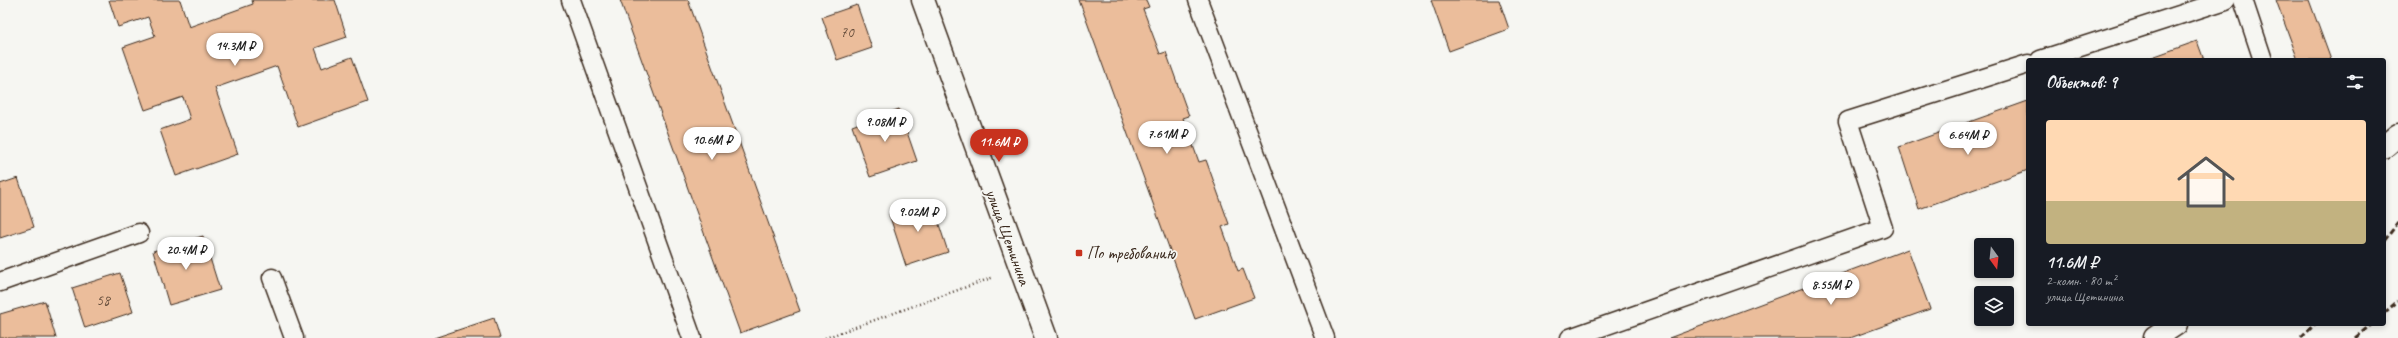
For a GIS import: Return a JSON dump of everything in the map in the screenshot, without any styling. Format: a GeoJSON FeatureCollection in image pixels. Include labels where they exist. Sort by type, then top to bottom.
{"type":"FeatureCollection","features":[{"type":"Feature","properties":{"kind":"street","name":"улица Щетинина"},"geometry":{"type":"LineString","coordinates":[[923,0],[1019,268],[1046,338]]}},
{"type":"Feature","properties":{"kind":"street"},"geometry":{"type":"LineString","coordinates":[[2386,145],[2398,135]]}},
{"type":"Feature","properties":{"kind":"street"},"geometry":{"type":"LineString","coordinates":[[2155,338],[2173,326]]}},
{"type":"Feature","properties":{"kind":"lane"},"geometry":{"type":"LineString","coordinates":[[572,0],[692,338]]}},
{"type":"Feature","properties":{"kind":"lane"},"geometry":{"type":"LineString","coordinates":[[1198,0],[1325,338]]}},
{"type":"Feature","properties":{"kind":"lane"},"geometry":{"type":"LineString","coordinates":[[2046,58],[2226,0]]}},
{"type":"Feature","properties":{"kind":"lane"},"geometry":{"type":"LineString","coordinates":[[2242,0],[2262,58]]}},
{"type":"Feature","properties":{"kind":"lane"},"geometry":{"type":"LineString","coordinates":[[1570,338],[1883,228],[1848,121],[2026,65]]}},
{"type":"Feature","properties":{"kind":"lane"},"geometry":{"type":"LineString","coordinates":[[0,282],[139,233]]}},
{"type":"Feature","properties":{"kind":"lane"},"geometry":{"type":"LineString","coordinates":[[272,278],[294,338]]}},
{"type":"Feature","properties":{"kind":"path"},"geometry":{"type":"LineString","coordinates":[[825,338],[1019,268]]}},
{"type":"Feature","properties":{"kind":"building"},"geometry":{"type":"Polygon","coordinates":[[[109,0],[180,0],[189,27],[253,4],[252,0],[335,0],[347,37],[315,48],[322,68],[352,57],[368,102],[298,127],[277,66],[215,88],[238,154],[176,176],[160,130],[190,119],[183,97],[145,110],[123,47],[155,36],[148,17],[118,27],[109,0]]]}},
{"type":"Feature","properties":{"kind":"building"},"geometry":{"type":"Polygon","coordinates":[[[620,0],[688,0],[800,311],[740,333],[620,0]]]}},
{"type":"Feature","properties":{"kind":"building"},"geometry":{"type":"Polygon","coordinates":[[[1079,0],[1146,0],[1149,7],[1143,9],[1160,54],[1166,52],[1189,116],[1183,118],[1199,162],[1206,160],[1229,224],[1222,227],[1238,271],[1243,269],[1254,298],[1195,319],[1079,0]]]}},
{"type":"Feature","properties":{"kind":"building"},"geometry":{"type":"Polygon","coordinates":[[[1431,0],[1499,0],[1509,29],[1449,51],[1431,0]]]}},
{"type":"Feature","properties":{"kind":"building"},"geometry":{"type":"Polygon","coordinates":[[[2276,0],[2309,0],[2330,58],[2297,58],[2276,0]]]}},
{"type":"Feature","properties":{"kind":"building"},"geometry":{"type":"Polygon","coordinates":[[[857,5],[872,48],[837,60],[822,17],[857,5]]]}},
{"type":"Feature","properties":{"kind":"building"},"geometry":{"type":"Polygon","coordinates":[[[2197,41],[2203,58],[2150,58],[2197,41]]]}},
{"type":"Feature","properties":{"kind":"building"},"geometry":{"type":"Polygon","coordinates":[[[2026,102],[2026,171],[1919,209],[1899,147],[2026,102]]]}},
{"type":"Feature","properties":{"kind":"building"},"geometry":{"type":"Polygon","coordinates":[[[899,109],[917,161],[870,177],[852,126],[899,109]]]}},
{"type":"Feature","properties":{"kind":"building"},"geometry":{"type":"Polygon","coordinates":[[[18,178],[34,227],[0,238],[0,184],[18,178]]]}},
{"type":"Feature","properties":{"kind":"building"},"geometry":{"type":"Polygon","coordinates":[[[931,200],[948,252],[906,266],[889,214],[931,200]]]}},
{"type":"Feature","properties":{"kind":"building"},"geometry":{"type":"Polygon","coordinates":[[[203,236],[220,290],[169,305],[153,251],[203,236]]]}},
{"type":"Feature","properties":{"kind":"building"},"geometry":{"type":"Polygon","coordinates":[[[1908,249],[1930,309],[1850,338],[1669,338],[1908,249]]]}},
{"type":"Feature","properties":{"kind":"building"},"geometry":{"type":"Polygon","coordinates":[[[120,273],[133,312],[85,328],[72,288],[120,273]]]}},
{"type":"Feature","properties":{"kind":"building"},"geometry":{"type":"Polygon","coordinates":[[[45,301],[56,338],[0,338],[0,314],[45,301]]]}},
{"type":"Feature","properties":{"kind":"building"},"geometry":{"type":"Polygon","coordinates":[[[494,318],[500,338],[434,338],[494,318]]]}},
{"type":"Feature","properties":{"kind":"railway"},"geometry":{"type":"LineString","coordinates":[[2386,238],[2398,223]]}},
{"type":"Feature","properties":{"kind":"railway"},"geometry":{"type":"LineString","coordinates":[[2386,311],[2398,301]]}},
{"type":"Feature","properties":{"kind":"railway"},"geometry":{"type":"LineString","coordinates":[[2301,338],[2313,326]]}},
{"type":"Feature","properties":{"kind":"railway"},"geometry":{"type":"LineString","coordinates":[[2355,338],[2370,326]]}},
{"type":"Feature","properties":{"kind":"place","name":"По требованию"},"geometry":{"type":"Point","coordinates":[1079,253]}}]}
